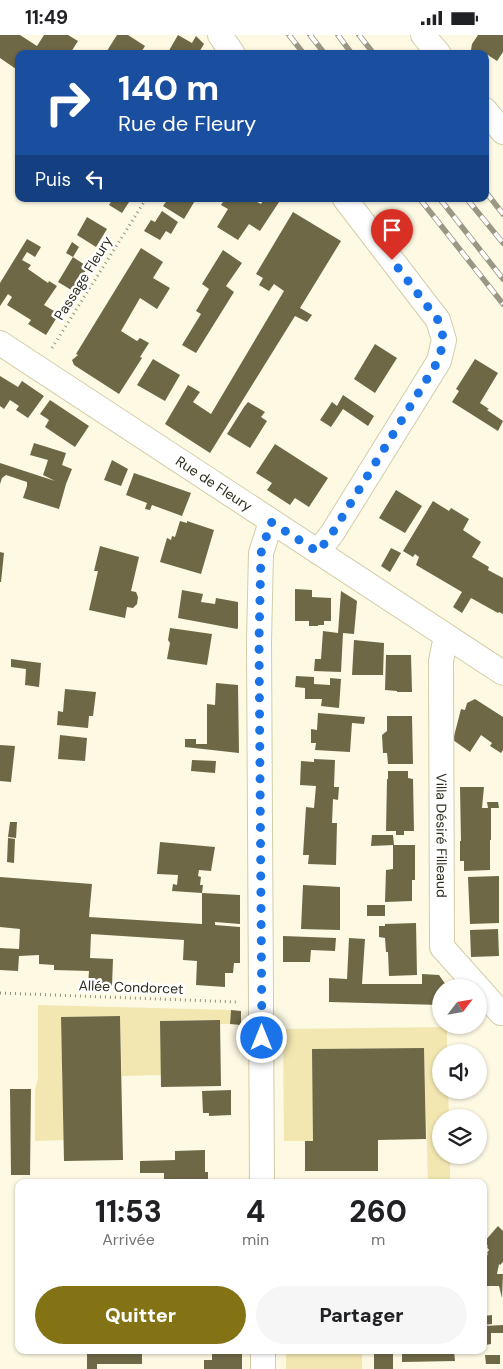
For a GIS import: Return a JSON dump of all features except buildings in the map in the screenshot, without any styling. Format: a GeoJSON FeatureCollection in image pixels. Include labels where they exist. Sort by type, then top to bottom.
{"type":"FeatureCollection","features":[{"type":"Feature","properties":{"kind":"street"},"geometry":{"type":"LineString","coordinates":[[220,35],[230,50]]}},
{"type":"Feature","properties":{"kind":"street"},"geometry":{"type":"LineString","coordinates":[[489,115],[503,131]]}},
{"type":"Feature","properties":{"kind":"street"},"geometry":{"type":"LineString","coordinates":[[318,552],[333,532],[438,361],[444,340],[438,320],[347,202]]}},
{"type":"Feature","properties":{"kind":"street","name":"Rue de Fleury"},"geometry":{"type":"LineString","coordinates":[[0,343],[503,673]]}},
{"type":"Feature","properties":{"kind":"street"},"geometry":{"type":"LineString","coordinates":[[262,1179],[259,641],[261,553],[271,522]]}},
{"type":"Feature","properties":{"kind":"street","name":"Villa Désiré Filleaud"},"geometry":{"type":"LineString","coordinates":[[446,636],[441,661],[442,947],[502,1013]]}},
{"type":"Feature","properties":{"kind":"street"},"geometry":{"type":"LineString","coordinates":[[263,1354],[264,1369]]}},
{"type":"Feature","properties":{"kind":"path","name":"Passage Fleury"},"geometry":{"type":"LineString","coordinates":[[39,369],[144,202]]}},
{"type":"Feature","properties":{"kind":"path","name":"Allée Condorcet"},"geometry":{"type":"LineString","coordinates":[[0,993],[262,1002]]}},
{"type":"Feature","properties":{"kind":"shaded area"},"geometry":{"type":"Polygon","coordinates":[[[38,1005],[231,1010],[230,1024],[220,1024],[219,1020],[161,1021],[161,1075],[122,1076],[120,1016],[61,1017],[64,1140],[35,1141],[35,1090],[38,1078],[38,1005]]]}},
{"type":"Feature","properties":{"kind":"shaded area"},"geometry":{"type":"Polygon","coordinates":[[[432,1027],[432,1034],[447,1034],[447,1044],[432,1044],[432,1099],[448,1099],[449,1109],[432,1109],[432,1164],[450,1164],[450,1179],[428,1179],[424,1048],[313,1049],[313,1141],[284,1141],[283,1029],[432,1027]]]}},
{"type":"Feature","properties":{"kind":"shaded area"},"geometry":{"type":"Polygon","coordinates":[[[286,1354],[362,1354],[362,1369],[286,1369],[286,1354]]]}},
{"type":"Feature","properties":{"kind":"railway"},"geometry":{"type":"LineString","coordinates":[[289,35],[301,50]]}},
{"type":"Feature","properties":{"kind":"railway"},"geometry":{"type":"LineString","coordinates":[[310,35],[322,50]]}},
{"type":"Feature","properties":{"kind":"railway"},"geometry":{"type":"LineString","coordinates":[[338,35],[349,50]]}},
{"type":"Feature","properties":{"kind":"railway"},"geometry":{"type":"LineString","coordinates":[[359,35],[371,50]]}},
{"type":"Feature","properties":{"kind":"railway"},"geometry":{"type":"LineString","coordinates":[[489,196],[503,214]]}},
{"type":"Feature","properties":{"kind":"railway"},"geometry":{"type":"LineString","coordinates":[[422,202],[503,304]]}},
{"type":"Feature","properties":{"kind":"railway"},"geometry":{"type":"LineString","coordinates":[[442,202],[503,279]]}},
{"type":"Feature","properties":{"kind":"railway"},"geometry":{"type":"LineString","coordinates":[[469,202],[503,243]]}},
{"type":"Feature","properties":{"kind":"route"},"geometry":{"type":"LineString","coordinates":[[262,1038],[259,641],[261,553],[271,522],[318,552],[333,532],[438,361],[444,340],[438,320],[392,260]]}}]}
